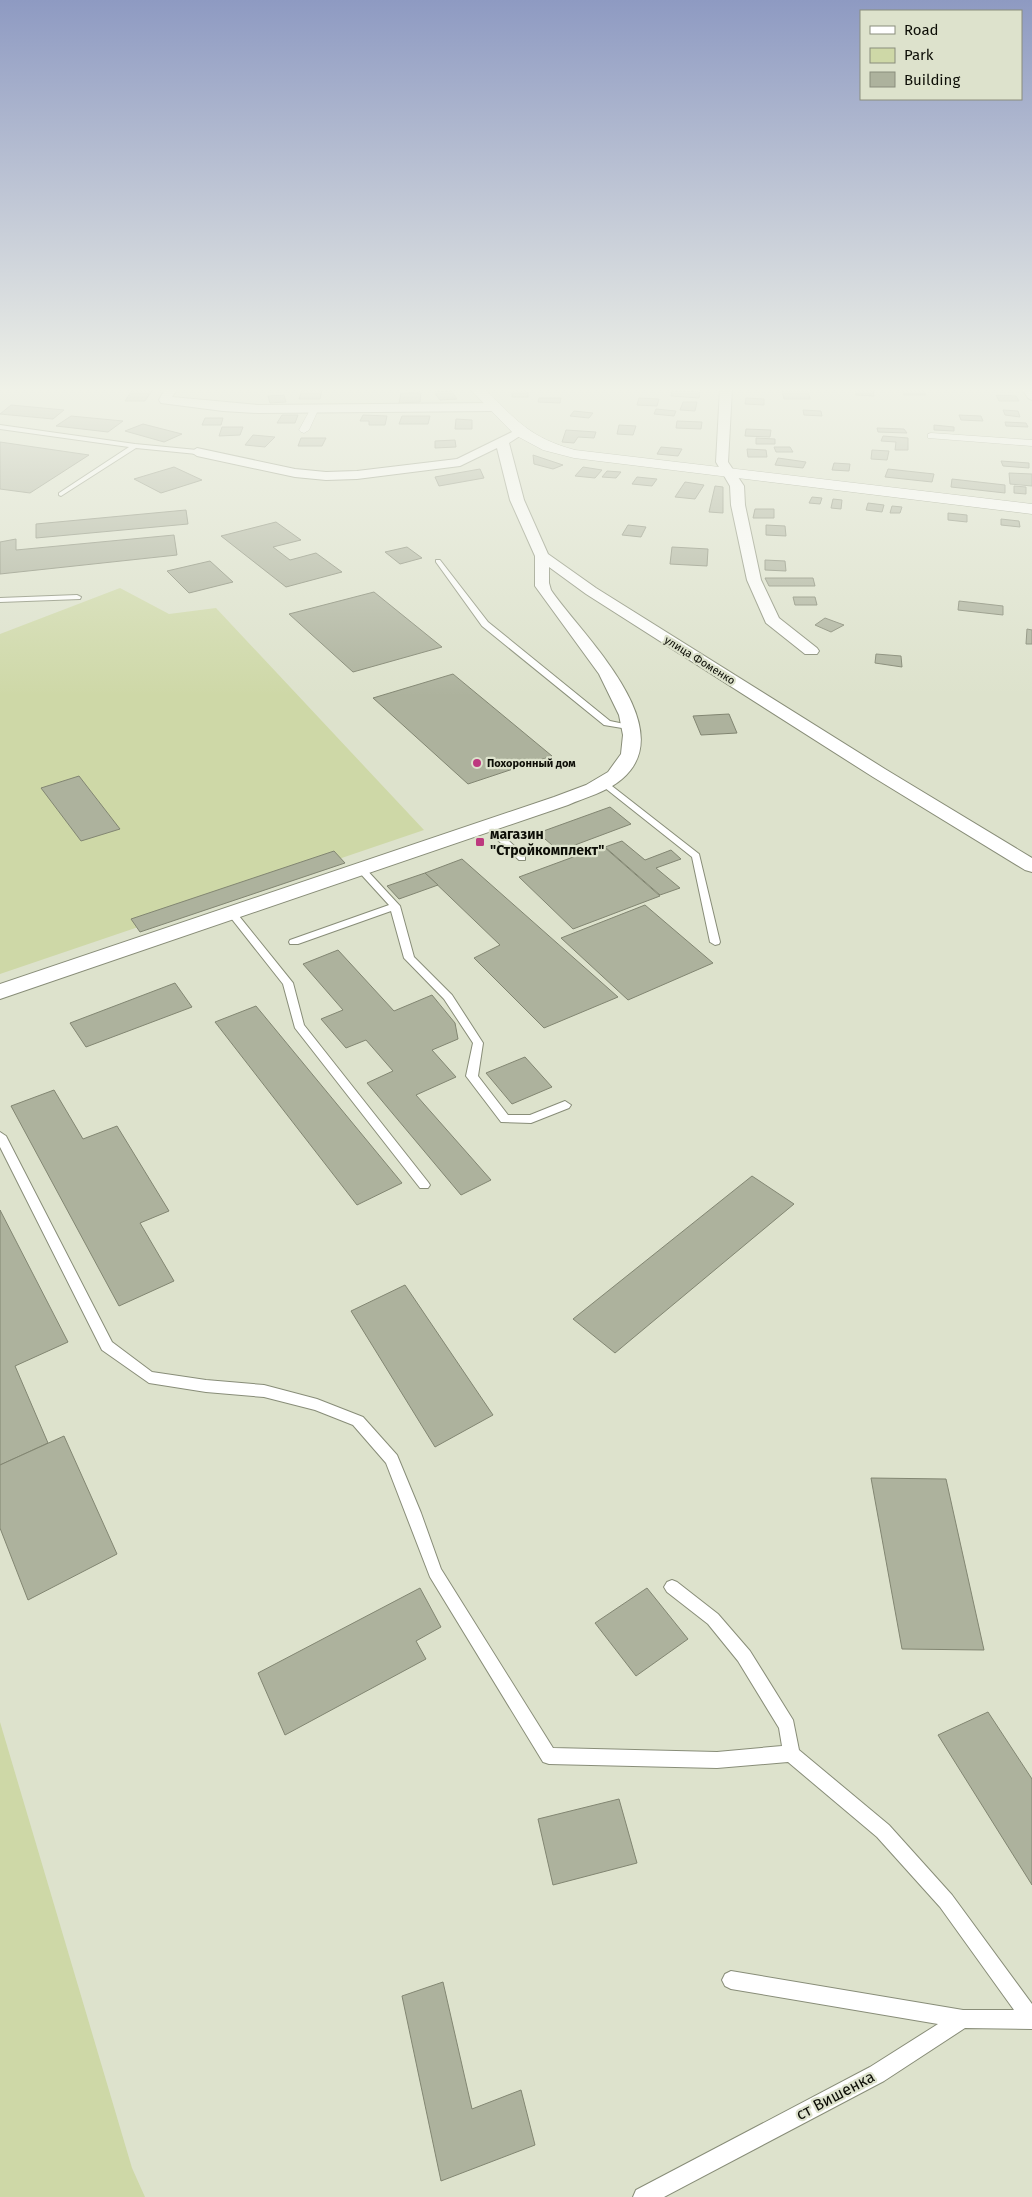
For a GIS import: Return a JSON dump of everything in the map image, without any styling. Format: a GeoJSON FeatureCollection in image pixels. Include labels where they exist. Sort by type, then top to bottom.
{"type":"FeatureCollection","features":[{"type":"Feature","properties":{"kind":"main road"},"geometry":{"type":"LineString","coordinates":[[881,492],[1032,509]]}},
{"type":"Feature","properties":{"kind":"street"},"geometry":{"type":"LineString","coordinates":[[0,992],[560,801],[604,782],[621,770],[632,753],[631,728],[623,701],[605,667],[542,586],[542,556],[515,492]]}},
{"type":"Feature","properties":{"kind":"street"},"geometry":{"type":"LineString","coordinates":[[737,492],[738,505],[754,580],[772,620],[812,651]]}},
{"type":"Feature","properties":{"kind":"street","name":"улица Фоменко"},"geometry":{"type":"LineString","coordinates":[[542,556],[591,591],[870,768],[1032,866]]}},
{"type":"Feature","properties":{"kind":"lane"},"geometry":{"type":"LineString","coordinates":[[61,494],[65,492]]}},
{"type":"Feature","properties":{"kind":"lane"},"geometry":{"type":"LineString","coordinates":[[438,562],[485,624],[607,723],[631,728]]}},
{"type":"Feature","properties":{"kind":"lane"},"geometry":{"type":"LineString","coordinates":[[0,600],[77,597]]}},
{"type":"Feature","properties":{"kind":"lane"},"geometry":{"type":"LineString","coordinates":[[604,782],[696,856],[716,942]]}},
{"type":"Feature","properties":{"kind":"lane"},"geometry":{"type":"LineString","coordinates":[[488,826],[522,858]]}},
{"type":"Feature","properties":{"kind":"lane"},"geometry":{"type":"LineString","coordinates":[[361,869],[395,906],[409,958],[448,997],[478,1043],[472,1076],[505,1119],[531,1119],[565,1105]]}},
{"type":"Feature","properties":{"kind":"lane"},"geometry":{"type":"LineString","coordinates":[[294,942],[395,906]]}},
{"type":"Feature","properties":{"kind":"lane"},"geometry":{"type":"LineString","coordinates":[[232,913],[288,983],[299,1026],[424,1185]]}},
{"type":"Feature","properties":{"kind":"lane"},"geometry":{"type":"LineString","coordinates":[[0,1136],[107,1346],[149,1377],[206,1386],[264,1391],[317,1405],[358,1421],[392,1459],[414,1513],[434,1572],[550,1756],[717,1760],[791,1754]]}},
{"type":"Feature","properties":{"kind":"lane"},"geometry":{"type":"LineString","coordinates":[[672,1587],[713,1619],[744,1656],[787,1726],[791,1754],[883,1832],[946,1901],[1032,2020]]}},
{"type":"Feature","properties":{"kind":"lane"},"geometry":{"type":"LineString","coordinates":[[731,1980],[963,2019],[1032,2020]]}},
{"type":"Feature","properties":{"kind":"lane","name":"ст Вишенка"},"geometry":{"type":"LineString","coordinates":[[643,2197],[877,2074],[963,2019]]}},
{"type":"Feature","properties":{"kind":"green space"},"geometry":{"type":"Polygon","coordinates":[[[120,588],[169,614],[216,608],[424,830],[0,974],[0,634],[120,588]]]}},
{"type":"Feature","properties":{"kind":"green space"},"geometry":{"type":"Polygon","coordinates":[[[0,1722],[132,2168],[145,2197],[0,2197],[0,1722]]]}},
{"type":"Feature","properties":{"kind":"building"},"geometry":{"type":"Polygon","coordinates":[[[679,492],[700,492],[695,499],[675,497],[679,492]]]}},
{"type":"Feature","properties":{"kind":"building"},"geometry":{"type":"Polygon","coordinates":[[[714,492],[723,492],[723,513],[709,512],[714,492]]]}},
{"type":"Feature","properties":{"kind":"building"},"geometry":{"type":"Polygon","coordinates":[[[1014,492],[1026,492],[1026,494],[1014,492]]]}},
{"type":"Feature","properties":{"kind":"building"},"geometry":{"type":"Polygon","coordinates":[[[812,497],[822,498],[820,504],[809,503],[812,497]]]}},
{"type":"Feature","properties":{"kind":"building"},"geometry":{"type":"Polygon","coordinates":[[[833,499],[842,500],[841,509],[831,508],[833,499]]]}},
{"type":"Feature","properties":{"kind":"building"},"geometry":{"type":"Polygon","coordinates":[[[868,503],[884,505],[882,512],[866,510],[868,503]]]}},
{"type":"Feature","properties":{"kind":"building"},"geometry":{"type":"Polygon","coordinates":[[[892,506],[902,507],[900,513],[890,513],[892,506]]]}},
{"type":"Feature","properties":{"kind":"building"},"geometry":{"type":"Polygon","coordinates":[[[755,509],[774,509],[774,518],[753,518],[755,509]]]}},
{"type":"Feature","properties":{"kind":"building"},"geometry":{"type":"Polygon","coordinates":[[[186,510],[188,524],[36,538],[36,524],[186,510]]]}},
{"type":"Feature","properties":{"kind":"building"},"geometry":{"type":"Polygon","coordinates":[[[948,513],[967,515],[967,522],[948,520],[948,513]]]}},
{"type":"Feature","properties":{"kind":"building"},"geometry":{"type":"Polygon","coordinates":[[[1001,519],[1019,521],[1020,527],[1001,525],[1001,519]]]}},
{"type":"Feature","properties":{"kind":"building"},"geometry":{"type":"Polygon","coordinates":[[[276,522],[301,540],[273,547],[290,560],[316,553],[342,572],[286,587],[221,536],[276,522]]]}},
{"type":"Feature","properties":{"kind":"building"},"geometry":{"type":"Polygon","coordinates":[[[628,525],[646,527],[641,537],[622,535],[628,525]]]}},
{"type":"Feature","properties":{"kind":"building"},"geometry":{"type":"Polygon","coordinates":[[[766,525],[785,526],[786,536],[766,535],[766,525]]]}},
{"type":"Feature","properties":{"kind":"building"},"geometry":{"type":"Polygon","coordinates":[[[174,535],[177,555],[0,574],[0,542],[16,539],[16,550],[174,535]]]}},
{"type":"Feature","properties":{"kind":"building"},"geometry":{"type":"Polygon","coordinates":[[[407,547],[422,558],[400,564],[385,552],[407,547]]]}},
{"type":"Feature","properties":{"kind":"building"},"geometry":{"type":"Polygon","coordinates":[[[672,547],[708,549],[707,566],[670,564],[672,547]]]}},
{"type":"Feature","properties":{"kind":"building"},"geometry":{"type":"Polygon","coordinates":[[[765,560],[785,561],[786,571],[765,570],[765,560]]]}},
{"type":"Feature","properties":{"kind":"building"},"geometry":{"type":"Polygon","coordinates":[[[210,561],[233,582],[189,593],[167,571],[210,561]]]}},
{"type":"Feature","properties":{"kind":"building"},"geometry":{"type":"Polygon","coordinates":[[[765,578],[813,578],[815,586],[769,586],[765,578]]]}},
{"type":"Feature","properties":{"kind":"building"},"geometry":{"type":"Polygon","coordinates":[[[374,592],[442,647],[353,672],[289,614],[374,592]]]}},
{"type":"Feature","properties":{"kind":"building"},"geometry":{"type":"Polygon","coordinates":[[[793,597],[815,597],[817,605],[795,605],[793,597]]]}},
{"type":"Feature","properties":{"kind":"building"},"geometry":{"type":"Polygon","coordinates":[[[959,601],[1003,606],[1003,615],[958,610],[959,601]]]}},
{"type":"Feature","properties":{"kind":"building"},"geometry":{"type":"Polygon","coordinates":[[[825,618],[844,625],[831,632],[815,625],[825,618]]]}},
{"type":"Feature","properties":{"kind":"building"},"geometry":{"type":"Polygon","coordinates":[[[1027,629],[1032,630],[1032,644],[1026,644],[1027,629]]]}},
{"type":"Feature","properties":{"kind":"building"},"geometry":{"type":"Polygon","coordinates":[[[876,654],[901,656],[902,667],[875,663],[876,654]]]}},
{"type":"Feature","properties":{"kind":"building"},"geometry":{"type":"Polygon","coordinates":[[[453,674],[552,756],[468,784],[373,698],[453,674]]]}},
{"type":"Feature","properties":{"kind":"building"},"geometry":{"type":"Polygon","coordinates":[[[729,714],[737,733],[701,735],[693,716],[729,714]]]}},
{"type":"Feature","properties":{"kind":"building"},"geometry":{"type":"Polygon","coordinates":[[[79,776],[120,829],[81,841],[41,788],[79,776]]]}},
{"type":"Feature","properties":{"kind":"building"},"geometry":{"type":"Polygon","coordinates":[[[610,807],[631,824],[559,851],[538,833],[610,807]]]}},
{"type":"Feature","properties":{"kind":"building"},"geometry":{"type":"Polygon","coordinates":[[[622,841],[645,860],[671,850],[681,859],[656,868],[680,888],[660,895],[605,847],[622,841]]]}},
{"type":"Feature","properties":{"kind":"building"},"geometry":{"type":"Polygon","coordinates":[[[603,846],[660,896],[573,929],[519,877],[603,846]]]}},
{"type":"Feature","properties":{"kind":"building"},"geometry":{"type":"Polygon","coordinates":[[[334,851],[345,863],[140,932],[131,919],[334,851]]]}},
{"type":"Feature","properties":{"kind":"building"},"geometry":{"type":"Polygon","coordinates":[[[462,859],[618,997],[544,1028],[474,958],[500,945],[425,873],[462,859]]]}},
{"type":"Feature","properties":{"kind":"building"},"geometry":{"type":"Polygon","coordinates":[[[425,873],[438,885],[399,899],[387,886],[425,873]]]}},
{"type":"Feature","properties":{"kind":"building"},"geometry":{"type":"Polygon","coordinates":[[[645,905],[713,963],[628,1000],[561,938],[645,905]]]}},
{"type":"Feature","properties":{"kind":"building"},"geometry":{"type":"Polygon","coordinates":[[[338,950],[394,1011],[432,995],[455,1023],[458,1039],[432,1050],[456,1077],[416,1095],[491,1180],[461,1195],[367,1083],[393,1071],[366,1040],[346,1048],[321,1019],[343,1010],[303,964],[338,950]]]}},
{"type":"Feature","properties":{"kind":"building"},"geometry":{"type":"Polygon","coordinates":[[[175,983],[192,1007],[86,1047],[70,1023],[175,983]]]}},
{"type":"Feature","properties":{"kind":"building"},"geometry":{"type":"Polygon","coordinates":[[[256,1006],[402,1183],[357,1205],[215,1022],[256,1006]]]}},
{"type":"Feature","properties":{"kind":"building"},"geometry":{"type":"Polygon","coordinates":[[[525,1057],[552,1087],[512,1104],[486,1073],[525,1057]]]}},
{"type":"Feature","properties":{"kind":"building"},"geometry":{"type":"Polygon","coordinates":[[[54,1090],[83,1139],[117,1126],[169,1211],[140,1223],[174,1281],[119,1306],[11,1106],[54,1090]]]}},
{"type":"Feature","properties":{"kind":"building"},"geometry":{"type":"Polygon","coordinates":[[[752,1176],[794,1204],[615,1353],[573,1319],[752,1176]]]}},
{"type":"Feature","properties":{"kind":"building"},"geometry":{"type":"Polygon","coordinates":[[[0,1210],[68,1342],[15,1366],[48,1443],[0,1465],[0,1210]]]}},
{"type":"Feature","properties":{"kind":"building"},"geometry":{"type":"Polygon","coordinates":[[[405,1285],[493,1415],[435,1447],[351,1311],[405,1285]]]}},
{"type":"Feature","properties":{"kind":"building"},"geometry":{"type":"Polygon","coordinates":[[[64,1436],[117,1554],[28,1600],[0,1528],[0,1465],[64,1436]]]}},
{"type":"Feature","properties":{"kind":"building"},"geometry":{"type":"Polygon","coordinates":[[[871,1478],[946,1479],[984,1650],[902,1649],[871,1478]]]}},
{"type":"Feature","properties":{"kind":"building"},"geometry":{"type":"Polygon","coordinates":[[[420,1588],[441,1627],[416,1641],[426,1659],[285,1735],[258,1673],[420,1588]]]}},
{"type":"Feature","properties":{"kind":"building"},"geometry":{"type":"Polygon","coordinates":[[[647,1588],[688,1639],[636,1676],[595,1623],[647,1588]]]}},
{"type":"Feature","properties":{"kind":"building"},"geometry":{"type":"Polygon","coordinates":[[[988,1712],[1032,1779],[1032,1885],[938,1735],[988,1712]]]}},
{"type":"Feature","properties":{"kind":"building"},"geometry":{"type":"Polygon","coordinates":[[[619,1799],[637,1863],[553,1885],[538,1819],[619,1799]]]}},
{"type":"Feature","properties":{"kind":"building"},"geometry":{"type":"Polygon","coordinates":[[[443,1982],[472,2109],[521,2090],[535,2145],[441,2181],[402,1996],[443,1982]]]}},
{"type":"Feature","properties":{"kind":"place","name":"Похоронный дом"},"geometry":{"type":"Point","coordinates":[477,763]}},
{"type":"Feature","properties":{"kind":"place","name":"магазин \"Стройкомплект\""},"geometry":{"type":"Point","coordinates":[480,842]}}]}
